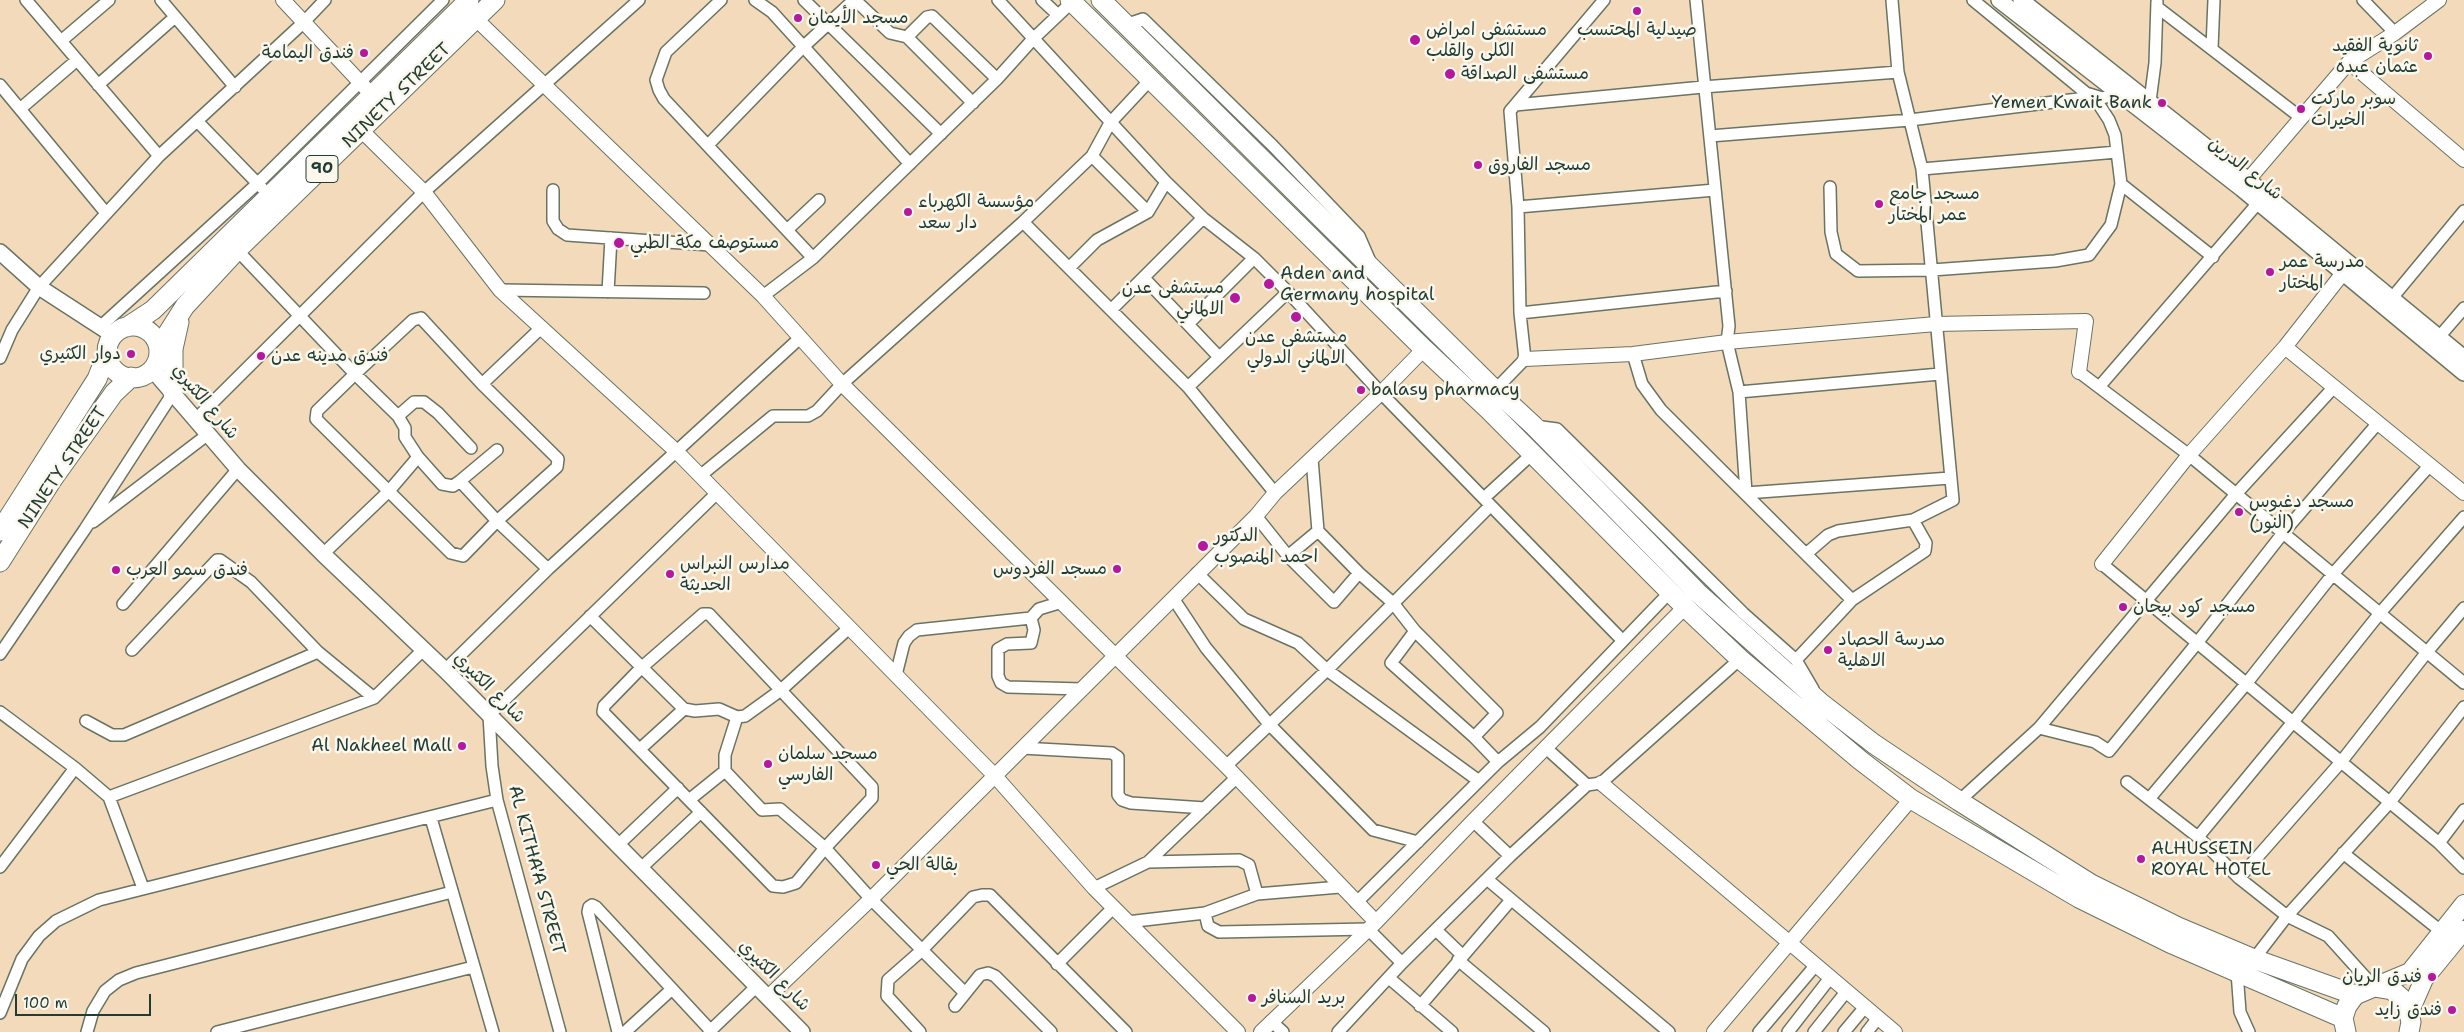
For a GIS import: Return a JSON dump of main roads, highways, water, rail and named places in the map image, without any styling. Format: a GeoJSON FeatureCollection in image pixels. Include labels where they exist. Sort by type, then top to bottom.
{"type":"FeatureCollection","features":[{"type":"Feature","properties":{"kind":"highway","name":"NINETY STREET"},"geometry":{"type":"LineString","coordinates":[[0,531],[97,379],[112,335],[153,310],[264,189],[365,90],[469,0]]}},
{"type":"Feature","properties":{"kind":"highway","name":"NINETY STREET"},"geometry":{"type":"LineString","coordinates":[[159,347],[185,306],[237,250],[387,107],[495,0]]}},
{"type":"Feature","properties":{"kind":"highway"},"geometry":{"type":"LineString","coordinates":[[1100,0],[1495,390],[1534,426],[1698,593],[1764,666],[1860,760],[1911,799],[2080,898],[2170,943],[2236,972],[2344,1028],[2347,1006],[2355,995],[2374,987],[2383,988],[2400,996],[2411,1024]]}},
{"type":"Feature","properties":{"kind":"highway"},"geometry":{"type":"LineString","coordinates":[[1071,1],[1740,659],[1764,666],[1821,703],[1874,744],[1959,801],[2091,884],[2178,927],[2254,959],[2355,995]]}},
{"type":"Feature","properties":{"kind":"highway"},"geometry":{"type":"LineString","coordinates":[[365,90],[387,107]]}},
{"type":"Feature","properties":{"kind":"highway"},"geometry":{"type":"LineString","coordinates":[[173,393],[173,349],[185,306]]}},
{"type":"Feature","properties":{"kind":"highway"},"geometry":{"type":"LineString","coordinates":[[134,326],[147,330],[153,335],[159,347],[158,359],[152,369],[142,376],[131,377],[114,368],[112,335],[134,326]]}},
{"type":"Feature","properties":{"kind":"highway","name":"NINETY STREET"},"geometry":{"type":"LineString","coordinates":[[0,562],[52,480],[114,393],[131,377]]}},
{"type":"Feature","properties":{"kind":"main road","name":"شارع الدرين"},"geometry":{"type":"LineString","coordinates":[[1999,0],[2118,94],[2245,184],[2258,203],[2347,269],[2392,298],[2464,358]]}},
{"type":"Feature","properties":{"kind":"main road","name":"شارع الدرين"},"geometry":{"type":"LineString","coordinates":[[2021,0],[2150,101],[2245,184],[2347,269],[2464,373]]}},
{"type":"Feature","properties":{"kind":"main road"},"geometry":{"type":"LineString","coordinates":[[0,252],[39,287],[112,335]]}},
{"type":"Feature","properties":{"kind":"main road","name":"شارع الكثيري"},"geometry":{"type":"LineString","coordinates":[[152,369],[238,469],[323,554],[445,670],[802,1032]]}},
{"type":"Feature","properties":{"kind":"main road"},"geometry":{"type":"LineString","coordinates":[[2411,1024],[2424,978],[2457,936],[2464,904]]}},
{"type":"Feature","properties":{"kind":"main road"},"geometry":{"type":"LineString","coordinates":[[2374,987],[2410,972],[2457,936]]}},
{"type":"Feature","properties":{"kind":"place","name":"صيدلية المحتسب"},"geometry":{"type":"Point","coordinates":[1637,11]}},
{"type":"Feature","properties":{"kind":"place","name":"مسجد الأيمان"},"geometry":{"type":"Point","coordinates":[798,18]}},
{"type":"Feature","properties":{"kind":"place","name":"مستشفى امراض الكلى والقلب"},"geometry":{"type":"Point","coordinates":[1415,40]}},
{"type":"Feature","properties":{"kind":"place","name":"فندق اليمامة"},"geometry":{"type":"Point","coordinates":[364,53]}},
{"type":"Feature","properties":{"kind":"place","name":"ثانوية الفقيد عثمان عبده"},"geometry":{"type":"Point","coordinates":[2428,56]}},
{"type":"Feature","properties":{"kind":"place","name":"مستشفى الصداقة"},"geometry":{"type":"Point","coordinates":[1450,74]}},
{"type":"Feature","properties":{"kind":"place","name":"Yemen Kwait Bank"},"geometry":{"type":"Point","coordinates":[2162,103]}},
{"type":"Feature","properties":{"kind":"place","name":"سوبر ماركت الخيرات"},"geometry":{"type":"Point","coordinates":[2301,109]}},
{"type":"Feature","properties":{"kind":"place","name":"مسجد الفاروق"},"geometry":{"type":"Point","coordinates":[1478,165]}},
{"type":"Feature","properties":{"kind":"place","name":"مسجد جامع عمر المختار"},"geometry":{"type":"Point","coordinates":[1879,204]}},
{"type":"Feature","properties":{"kind":"place","name":"مؤسسة الكهرباء دار سعد"},"geometry":{"type":"Point","coordinates":[908,212]}},
{"type":"Feature","properties":{"kind":"place","name":"مستوصف مكة الطبي"},"geometry":{"type":"Point","coordinates":[619,243]}},
{"type":"Feature","properties":{"kind":"place","name":"مدرسة عمر المختار"},"geometry":{"type":"Point","coordinates":[2270,272]}},
{"type":"Feature","properties":{"kind":"place","name":"Aden and Germany hospital"},"geometry":{"type":"Point","coordinates":[1269,284]}},
{"type":"Feature","properties":{"kind":"place","name":"مستشفى عدن الالماني"},"geometry":{"type":"Point","coordinates":[1235,298]}},
{"type":"Feature","properties":{"kind":"place","name":"مستشفى عدن الالماني الدولي"},"geometry":{"type":"Point","coordinates":[1296,317]}},
{"type":"Feature","properties":{"kind":"place","name":"دوار الكثيري"},"geometry":{"type":"Point","coordinates":[131,354]}},
{"type":"Feature","properties":{"kind":"place","name":"فندق مدينه عدن"},"geometry":{"type":"Point","coordinates":[261,356]}},
{"type":"Feature","properties":{"kind":"place","name":"balasy pharmacy"},"geometry":{"type":"Point","coordinates":[1361,390]}},
{"type":"Feature","properties":{"kind":"place","name":"مسجد دغبوس (النور)"},"geometry":{"type":"Point","coordinates":[2239,512]}},
{"type":"Feature","properties":{"kind":"place","name":"الدكتور احمد المنصوب"},"geometry":{"type":"Point","coordinates":[1203,546]}},
{"type":"Feature","properties":{"kind":"place","name":"مسجد الفردوس"},"geometry":{"type":"Point","coordinates":[1117,569]}},
{"type":"Feature","properties":{"kind":"place","name":"فندق سمو العرب"},"geometry":{"type":"Point","coordinates":[116,570]}},
{"type":"Feature","properties":{"kind":"place","name":"مدارس النبراس الحديثة"},"geometry":{"type":"Point","coordinates":[670,574]}},
{"type":"Feature","properties":{"kind":"place","name":"مسجد كود بيحان"},"geometry":{"type":"Point","coordinates":[2123,607]}},
{"type":"Feature","properties":{"kind":"place","name":"مدرسة الحصاد الاهلية"},"geometry":{"type":"Point","coordinates":[1828,650]}},
{"type":"Feature","properties":{"kind":"place","name":"Al Nakheel Mall"},"geometry":{"type":"Point","coordinates":[462,746]}},
{"type":"Feature","properties":{"kind":"place","name":"مسجد سلمان الفارسي"},"geometry":{"type":"Point","coordinates":[768,764]}},
{"type":"Feature","properties":{"kind":"place","name":"ALHUSSEIN ROYAL HOTEL"},"geometry":{"type":"Point","coordinates":[2141,859]}},
{"type":"Feature","properties":{"kind":"place","name":"بقالة الحي"},"geometry":{"type":"Point","coordinates":[876,865]}},
{"type":"Feature","properties":{"kind":"place","name":"فندق الريان"},"geometry":{"type":"Point","coordinates":[2432,977]}},
{"type":"Feature","properties":{"kind":"place","name":"بريد السنافر"},"geometry":{"type":"Point","coordinates":[1252,998]}},
{"type":"Feature","properties":{"kind":"place","name":"فندق زايد"},"geometry":{"type":"Point","coordinates":[2452,1010]}}]}
